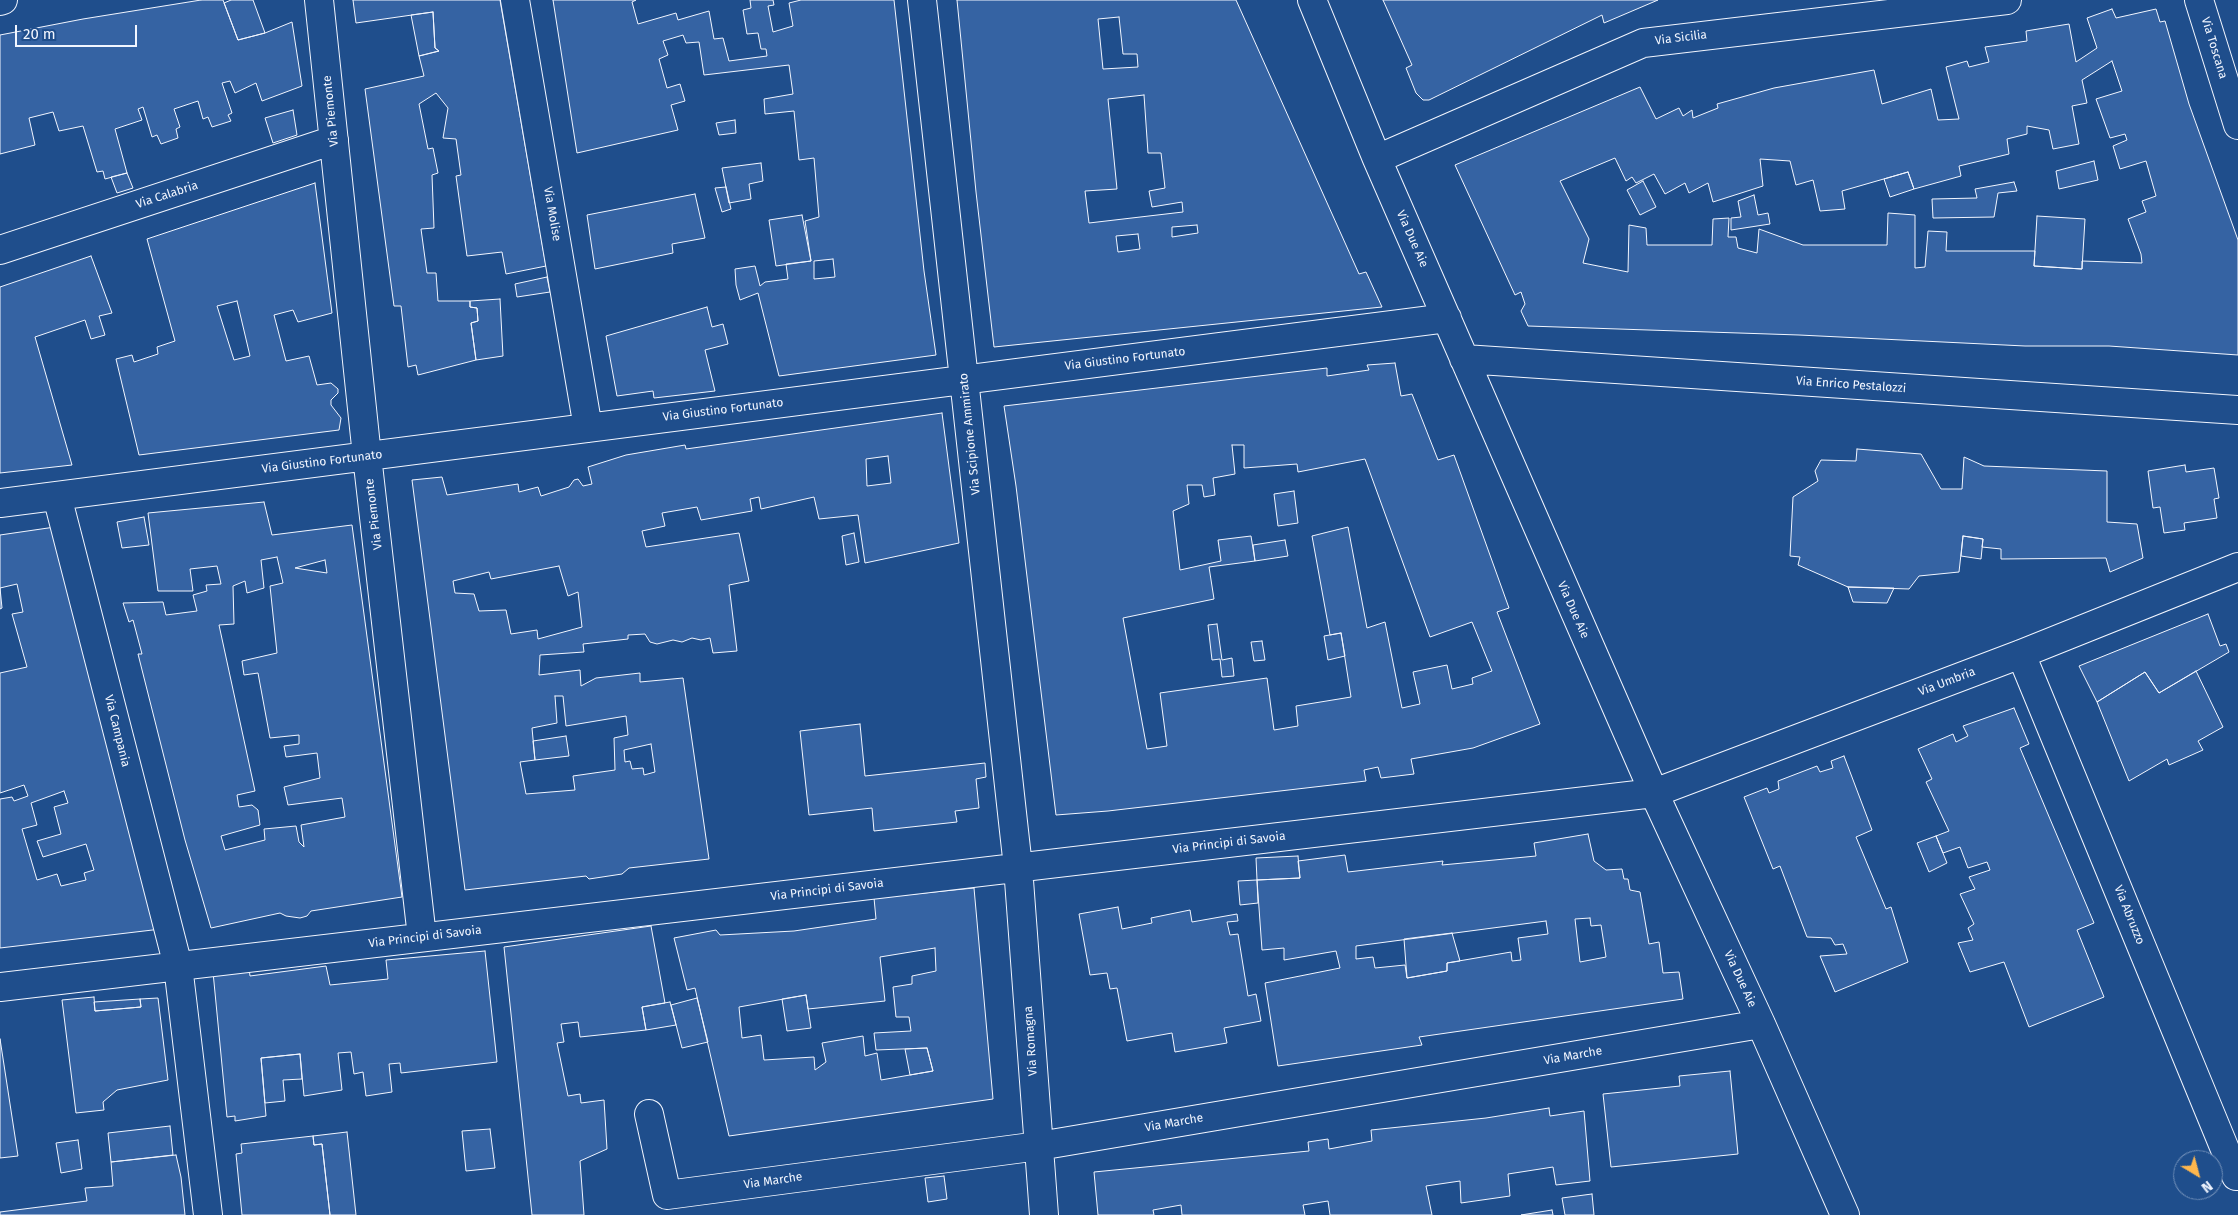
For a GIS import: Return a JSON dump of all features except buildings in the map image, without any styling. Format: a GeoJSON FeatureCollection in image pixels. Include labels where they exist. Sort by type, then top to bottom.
{"type":"FeatureCollection","features":[{"type":"Feature","properties":{"kind":"street","name":"Via Piemonte"},"geometry":{"type":"LineString","coordinates":[[319,0],[367,456],[422,937]]}},
{"type":"Feature","properties":{"kind":"street","name":"Via Molise"},"geometry":{"type":"LineString","coordinates":[[515,0],[588,428]]}},
{"type":"Feature","properties":{"kind":"street","name":"Via Scipione Ammirato"},"geometry":{"type":"LineString","coordinates":[[922,0],[1018,867]]}},
{"type":"Feature","properties":{"kind":"street","name":"Via Due Aie"},"geometry":{"type":"LineString","coordinates":[[1312,0],[1377,159],[1654,794],[1761,1024],[1845,1215]]}},
{"type":"Feature","properties":{"kind":"street","name":"Via Sicilia"},"geometry":{"type":"LineString","coordinates":[[1377,159],[1643,43],[2007,0]]}},
{"type":"Feature","properties":{"kind":"street","name":"Via Toscana"},"geometry":{"type":"LineString","coordinates":[[2200,0],[2238,124]]}},
{"type":"Feature","properties":{"kind":"street","name":"Via Calabria"},"geometry":{"type":"LineString","coordinates":[[0,250],[334,140]]}},
{"type":"Feature","properties":{"kind":"street","name":"Via Giustino Fortunato"},"geometry":{"type":"LineString","coordinates":[[0,503],[1447,318]]}},
{"type":"Feature","properties":{"kind":"street","name":"Via Enrico Pestalozzi"},"geometry":{"type":"LineString","coordinates":[[1464,359],[2238,410]]}},
{"type":"Feature","properties":{"kind":"street","name":"Via Campania"},"geometry":{"type":"LineString","coordinates":[[57,496],[178,966],[208,1215]]}},
{"type":"Feature","properties":{"kind":"street","name":"Via Umbria"},"geometry":{"type":"LineString","coordinates":[[1654,794],[2021,654],[2238,567]]}},
{"type":"Feature","properties":{"kind":"street","name":"Via Abruzzo"},"geometry":{"type":"LineString","coordinates":[[2021,654],[2236,1176]]}},
{"type":"Feature","properties":{"kind":"street","name":"Via Principi di Savoia"},"geometry":{"type":"LineString","coordinates":[[0,987],[1654,794]]}},
{"type":"Feature","properties":{"kind":"street","name":"Via Romagna"},"geometry":{"type":"LineString","coordinates":[[1018,867],[1044,1215]]}},
{"type":"Feature","properties":{"kind":"street","name":"Via Marche"},"geometry":{"type":"LineString","coordinates":[[650,1114],[667,1195],[1040,1146],[1761,1024]]}}]}
